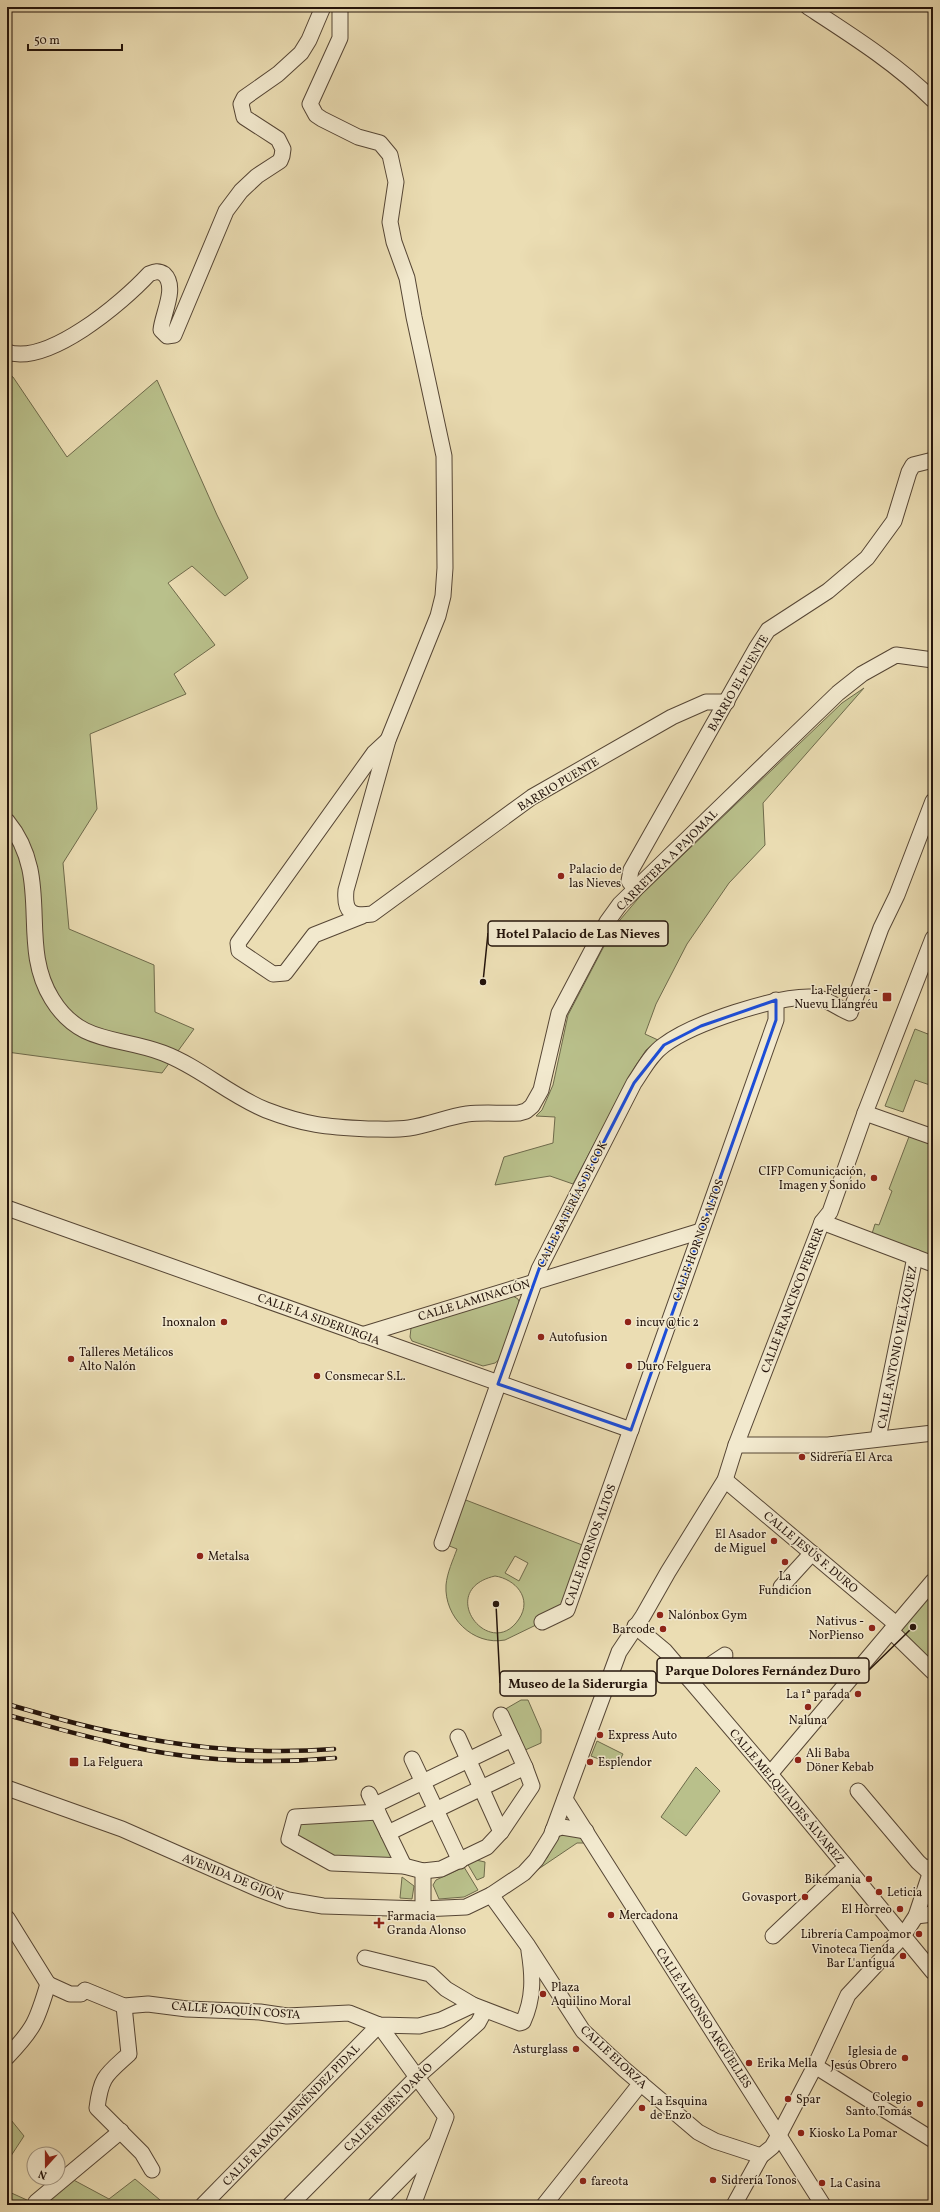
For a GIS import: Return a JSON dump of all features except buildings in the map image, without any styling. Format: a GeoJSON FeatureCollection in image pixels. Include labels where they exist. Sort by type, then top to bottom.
{"type":"FeatureCollection","features":[{"type":"Feature","properties":{"kind":"street"},"geometry":{"type":"LineString","coordinates":[[7,352],[24,356],[53,347],[118,304],[149,274],[155,271],[161,272],[166,276],[169,283],[169,296],[161,330],[167,336],[174,335],[226,211],[242,191],[257,176],[280,161],[282,156],[283,149],[278,139],[244,117],[241,104],[244,98],[278,74],[301,53],[309,40],[323,7]]}},
{"type":"Feature","properties":{"kind":"street","name":"BARRIO PUENTE"},"geometry":{"type":"LineString","coordinates":[[340,7],[340,38],[328,67],[310,100],[310,107],[322,119],[358,137],[371,139],[380,143],[390,155],[396,182],[390,222],[394,242],[407,278],[444,456],[445,568],[443,596],[438,616],[388,740],[346,890],[345,902],[348,910],[354,914],[362,916]]}},
{"type":"Feature","properties":{"kind":"street"},"geometry":{"type":"LineString","coordinates":[[808,7],[876,53],[919,86],[933,100]]}},
{"type":"Feature","properties":{"kind":"street","name":"BARRIO EL PUENTE"},"geometry":{"type":"LineString","coordinates":[[635,889],[629,881],[631,870],[647,838],[768,630],[828,591],[867,558],[894,521],[909,472],[913,465],[933,460]]}},
{"type":"Feature","properties":{"kind":"street","name":"CARRETERA A PAJOMAL"},"geometry":{"type":"LineString","coordinates":[[7,821],[21,841],[26,854],[34,889],[35,943],[40,975],[51,998],[65,1017],[78,1029],[90,1034],[126,1041],[176,1058],[260,1107],[296,1121],[327,1127],[402,1129],[465,1114],[526,1111],[532,1106],[541,1090],[546,1076],[559,1013],[607,922],[635,889],[838,693],[862,674],[896,655],[933,660]]}},
{"type":"Feature","properties":{"kind":"street","name":"BARRIO PUENTE"},"geometry":{"type":"LineString","coordinates":[[388,740],[374,753],[238,943],[239,951],[273,974],[285,973],[314,935],[362,916],[372,914],[381,909],[532,797],[672,717],[706,702],[727,702]]}},
{"type":"Feature","properties":{"kind":"street"},"geometry":{"type":"LineString","coordinates":[[833,1003],[856,996],[933,801]]}},
{"type":"Feature","properties":{"kind":"street","name":"CALLE FRANCISCO FERRER"},"geometry":{"type":"LineString","coordinates":[[565,1799],[619,1652],[643,1616],[725,1480],[736,1445],[822,1222],[830,1212],[865,1113],[928,964],[933,938]]}},
{"type":"Feature","properties":{"kind":"street","name":"CALLE BATERÍAS DE COK"},"geometry":{"type":"LineString","coordinates":[[442,1543],[535,1281],[634,1083],[649,1060],[664,1045],[701,1026],[776,1000],[812,997],[833,1003],[850,1013],[856,996]]}},
{"type":"Feature","properties":{"kind":"street","name":"CALLE HORNOS ALTOS"},"geometry":{"type":"LineString","coordinates":[[542,1622],[567,1610],[776,1020],[776,1000]]}},
{"type":"Feature","properties":{"kind":"street"},"geometry":{"type":"LineString","coordinates":[[865,1113],[933,1137]]}},
{"type":"Feature","properties":{"kind":"street","name":"CALLE LA SIDERURGIA"},"geometry":{"type":"LineString","coordinates":[[7,1208],[498,1384],[631,1430]]}},
{"type":"Feature","properties":{"kind":"street"},"geometry":{"type":"LineString","coordinates":[[822,1222],[933,1264]]}},
{"type":"Feature","properties":{"kind":"street","name":"CALLE LAMINACIÓN"},"geometry":{"type":"LineString","coordinates":[[362,1335],[702,1231]]}},
{"type":"Feature","properties":{"kind":"street","name":"CALLE ANTONIO VELÁZQUEZ"},"geometry":{"type":"LineString","coordinates":[[878,1438],[915,1257]]}},
{"type":"Feature","properties":{"kind":"street"},"geometry":{"type":"LineString","coordinates":[[736,1445],[828,1445],[878,1438],[933,1433]]}},
{"type":"Feature","properties":{"kind":"street","name":"CALLE JESÚS F. DURO"},"geometry":{"type":"LineString","coordinates":[[725,1480],[812,1553],[894,1627],[933,1672]]}},
{"type":"Feature","properties":{"kind":"street"},"geometry":{"type":"LineString","coordinates":[[782,1586],[812,1553]]}},
{"type":"Feature","properties":{"kind":"street"},"geometry":{"type":"LineString","coordinates":[[770,1774],[933,1581]]}},
{"type":"Feature","properties":{"kind":"street","name":"CALLE MELQUIADES ÁLVAREZ"},"geometry":{"type":"LineString","coordinates":[[635,1626],[665,1651],[770,1774],[933,1972]]}},
{"type":"Feature","properties":{"kind":"street"},"geometry":{"type":"LineString","coordinates":[[689,1679],[725,1655]]}},
{"type":"Feature","properties":{"kind":"street"},"geometry":{"type":"LineString","coordinates":[[501,1715],[525,1767],[532,1786],[501,1832],[487,1846],[441,1869],[423,1872],[404,1866],[332,1863],[289,1839],[295,1817],[374,1804],[512,1739]]}},
{"type":"Feature","properties":{"kind":"street"},"geometry":{"type":"LineString","coordinates":[[458,1737],[501,1832]]}},
{"type":"Feature","properties":{"kind":"street"},"geometry":{"type":"LineString","coordinates":[[412,1759],[460,1860]]}},
{"type":"Feature","properties":{"kind":"street"},"geometry":{"type":"LineString","coordinates":[[388,1833],[525,1767]]}},
{"type":"Feature","properties":{"kind":"street","name":"AVENIDA DE GIJÓN"},"geometry":{"type":"LineString","coordinates":[[8,1784],[122,1829],[227,1877],[288,1900],[323,1906],[423,1909],[466,1907],[492,1895],[524,1873],[540,1854],[553,1830],[565,1799]]}},
{"type":"Feature","properties":{"kind":"street"},"geometry":{"type":"LineString","coordinates":[[734,2205],[761,2156],[772,2147],[815,2066],[848,1995],[903,1936],[916,1916],[931,1869],[918,1862],[858,1791]]}},
{"type":"Feature","properties":{"kind":"street","name":"CALLE ALFONSO ARGÜELLES"},"geometry":{"type":"LineString","coordinates":[[565,1799],[823,2205]]}},
{"type":"Feature","properties":{"kind":"street"},"geometry":{"type":"LineString","coordinates":[[374,1804],[404,1866]]}},
{"type":"Feature","properties":{"kind":"street"},"geometry":{"type":"LineString","coordinates":[[553,1830],[562,1827],[586,1830]]}},
{"type":"Feature","properties":{"kind":"street"},"geometry":{"type":"LineString","coordinates":[[773,1936],[846,1867]]}},
{"type":"Feature","properties":{"kind":"street"},"geometry":{"type":"LineString","coordinates":[[423,1872],[423,1909]]}},
{"type":"Feature","properties":{"kind":"street","name":"CALLE ELORZA"},"geometry":{"type":"LineString","coordinates":[[492,1895],[528,1946],[583,2031],[698,2132],[715,2141],[761,2156]]}},
{"type":"Feature","properties":{"kind":"street"},"geometry":{"type":"LineString","coordinates":[[916,1916],[933,1914]]}},
{"type":"Feature","properties":{"kind":"street"},"geometry":{"type":"LineString","coordinates":[[7,1918],[48,1984],[38,2018],[28,2036],[7,2057]]}},
{"type":"Feature","properties":{"kind":"street"},"geometry":{"type":"LineString","coordinates":[[364,1958],[430,1974],[446,1989],[479,2008],[520,2023],[523,2022],[533,1981],[528,1946]]}},
{"type":"Feature","properties":{"kind":"street","name":"CALLE JOAQUÍN COSTA"},"geometry":{"type":"LineString","coordinates":[[48,1984],[70,1994],[80,1994],[85,1990],[124,2006],[148,2004],[187,2009],[260,2012],[287,2016],[349,2013],[378,2025],[419,2026],[479,2008]]}},
{"type":"Feature","properties":{"kind":"street"},"geometry":{"type":"LineString","coordinates":[[124,2006],[129,2054],[105,2075],[100,2085],[97,2108],[142,2153],[152,2170]]}},
{"type":"Feature","properties":{"kind":"street","name":"CALLE RUBÉN DARÍO"},"geometry":{"type":"LineString","coordinates":[[290,2205],[417,2077],[478,2024],[479,2008]]}},
{"type":"Feature","properties":{"kind":"street"},"geometry":{"type":"LineString","coordinates":[[378,2025],[445,2112],[446,2117],[439,2140],[413,2205]]}},
{"type":"Feature","properties":{"kind":"street","name":"CALLE RAMÓN MENÉNDEZ PIDAL"},"geometry":{"type":"LineString","coordinates":[[203,2205],[378,2025]]}},
{"type":"Feature","properties":{"kind":"street"},"geometry":{"type":"LineString","coordinates":[[815,2066],[933,2140]]}},
{"type":"Feature","properties":{"kind":"street"},"geometry":{"type":"LineString","coordinates":[[544,2205],[641,2083]]}},
{"type":"Feature","properties":{"kind":"street"},"geometry":{"type":"LineString","coordinates":[[36,2202],[120,2131]]}},
{"type":"Feature","properties":{"kind":"street"},"geometry":{"type":"LineString","coordinates":[[375,2205],[439,2140]]}},
{"type":"Feature","properties":{"kind":"highlighted area"},"geometry":{"type":"Polygon","coordinates":[[[776,1000],[776,1020],[631,1430],[498,1384],[539,1269],[634,1083],[664,1045],[701,1026],[776,1000]]]}},
{"type":"Feature","properties":{"kind":"green space"},"geometry":{"type":"Polygon","coordinates":[[[7,374],[13,377],[67,457],[157,380],[217,515],[248,578],[225,596],[192,566],[168,583],[215,645],[174,674],[186,694],[90,734],[97,809],[63,863],[69,929],[154,965],[155,1012],[194,1029],[162,1073],[7,1052],[7,374]]]}},
{"type":"Feature","properties":{"kind":"green space"},"geometry":{"type":"Polygon","coordinates":[[[864,688],[763,803],[765,845],[729,883],[687,944],[656,1004],[645,1034],[658,1040],[646,1050],[635,1067],[573,1184],[550,1176],[495,1185],[504,1157],[553,1143],[555,1117],[536,1116],[542,1110],[553,1085],[568,1015],[614,927],[642,894],[842,703],[864,688]]]}},
{"type":"Feature","properties":{"kind":"green space"},"geometry":{"type":"Polygon","coordinates":[[[915,1029],[933,1036],[933,1086],[915,1080],[903,1112],[885,1106],[915,1029]]]}},
{"type":"Feature","properties":{"kind":"green space"},"geometry":{"type":"Polygon","coordinates":[[[910,1134],[933,1142],[933,1264],[870,1240],[875,1224],[879,1225],[892,1191],[889,1189],[910,1134]]]}},
{"type":"Feature","properties":{"kind":"green space"},"geometry":{"type":"Polygon","coordinates":[[[513,1296],[518,1299],[520,1304],[500,1359],[495,1363],[483,1366],[412,1341],[410,1337],[411,1328],[417,1325],[513,1296]]]}},
{"type":"Feature","properties":{"kind":"green space"},"geometry":{"type":"Polygon","coordinates":[[[458,1497],[590,1548],[567,1610],[505,1640],[493,1641],[472,1634],[455,1618],[447,1597],[446,1585],[449,1571],[457,1549],[442,1543],[458,1497]],[[515,1556],[505,1573],[519,1581],[528,1563],[515,1556]],[[495,1576],[477,1584],[469,1595],[468,1607],[473,1619],[483,1628],[494,1633],[507,1630],[519,1619],[523,1611],[524,1604],[523,1597],[515,1585],[495,1576]]]}},
{"type":"Feature","properties":{"kind":"green space"},"geometry":{"type":"Polygon","coordinates":[[[933,1581],[933,1672],[891,1631],[933,1581]]]}},
{"type":"Feature","properties":{"kind":"green space"},"geometry":{"type":"Polygon","coordinates":[[[521,1700],[528,1700],[541,1730],[541,1743],[523,1751],[502,1711],[521,1700]]]}},
{"type":"Feature","properties":{"kind":"green space"},"geometry":{"type":"Polygon","coordinates":[[[597,1741],[623,1754],[617,1766],[591,1756],[597,1741]]]}},
{"type":"Feature","properties":{"kind":"green space"},"geometry":{"type":"Polygon","coordinates":[[[696,1767],[720,1791],[686,1836],[661,1817],[696,1767]]]}},
{"type":"Feature","properties":{"kind":"green space"},"geometry":{"type":"Polygon","coordinates":[[[374,1817],[392,1856],[391,1861],[333,1860],[293,1838],[299,1821],[374,1817]]]}},
{"type":"Feature","properties":{"kind":"green space"},"geometry":{"type":"Polygon","coordinates":[[[576,1833],[585,1843],[577,1843],[534,1872],[547,1858],[559,1834],[576,1833]]]}},
{"type":"Feature","properties":{"kind":"green space"},"geometry":{"type":"Polygon","coordinates":[[[476,1860],[485,1862],[484,1877],[477,1880],[467,1863],[476,1860]]]}},
{"type":"Feature","properties":{"kind":"green space"},"geometry":{"type":"Polygon","coordinates":[[[464,1867],[478,1890],[464,1897],[439,1899],[433,1885],[436,1880],[464,1867]]]}},
{"type":"Feature","properties":{"kind":"green space"},"geometry":{"type":"Polygon","coordinates":[[[402,1877],[414,1886],[412,1899],[400,1898],[402,1877]]]}},
{"type":"Feature","properties":{"kind":"green space"},"geometry":{"type":"Polygon","coordinates":[[[7,2115],[24,2136],[7,2162],[7,2115]]]}},
{"type":"Feature","properties":{"kind":"green space"},"geometry":{"type":"Polygon","coordinates":[[[68,2177],[109,2199],[135,2179],[166,2205],[43,2205],[60,2186],[66,2186],[66,2179],[68,2177]]]}},
{"type":"Feature","properties":{"kind":"green space"},"geometry":{"type":"Polygon","coordinates":[[[7,2191],[38,2205],[7,2205],[7,2191]]]}},
{"type":"Feature","properties":{"kind":"railway"},"geometry":{"type":"LineString","coordinates":[[7,1704],[86,1726],[140,1738],[195,1746],[223,1749],[279,1751],[334,1749]]}},
{"type":"Feature","properties":{"kind":"railway"},"geometry":{"type":"LineString","coordinates":[[7,1715],[110,1742],[193,1757],[250,1761],[335,1758]]}},
{"type":"Feature","properties":{"kind":"place","name":"Palacio de las Nieves"},"geometry":{"type":"Point","coordinates":[561,876]}},
{"type":"Feature","properties":{"kind":"place","name":"Hotel Palacio de Las Nieves"},"geometry":{"type":"Point","coordinates":[483,982]}},
{"type":"Feature","properties":{"kind":"place","name":"La Felguera - Nuevu Llangréu"},"geometry":{"type":"Point","coordinates":[887,997]}},
{"type":"Feature","properties":{"kind":"place","name":"CIFP Comunicación, Imagen y Sonido"},"geometry":{"type":"Point","coordinates":[874,1178]}},
{"type":"Feature","properties":{"kind":"place","name":"Inoxnalon"},"geometry":{"type":"Point","coordinates":[224,1322]}},
{"type":"Feature","properties":{"kind":"place","name":"incuv@tic 2"},"geometry":{"type":"Point","coordinates":[628,1322]}},
{"type":"Feature","properties":{"kind":"place","name":"Autofusion"},"geometry":{"type":"Point","coordinates":[541,1337]}},
{"type":"Feature","properties":{"kind":"place","name":"Talleres Metálicos Alto Nalón"},"geometry":{"type":"Point","coordinates":[71,1359]}},
{"type":"Feature","properties":{"kind":"place","name":"Duro Felguera"},"geometry":{"type":"Point","coordinates":[629,1366]}},
{"type":"Feature","properties":{"kind":"place","name":"Consmecar S.L."},"geometry":{"type":"Point","coordinates":[317,1376]}},
{"type":"Feature","properties":{"kind":"place","name":"Sidrería El Arca"},"geometry":{"type":"Point","coordinates":[802,1457]}},
{"type":"Feature","properties":{"kind":"place","name":"El Asador de Miguel"},"geometry":{"type":"Point","coordinates":[774,1541]}},
{"type":"Feature","properties":{"kind":"place","name":"Metalsa"},"geometry":{"type":"Point","coordinates":[200,1556]}},
{"type":"Feature","properties":{"kind":"place","name":"La Fundicion"},"geometry":{"type":"Point","coordinates":[785,1562]}},
{"type":"Feature","properties":{"kind":"place","name":"Museo de la Siderurgia"},"geometry":{"type":"Point","coordinates":[496,1604]}},
{"type":"Feature","properties":{"kind":"place","name":"Nalónbox Gym"},"geometry":{"type":"Point","coordinates":[660,1615]}},
{"type":"Feature","properties":{"kind":"place","name":"Parque Dolores Fernández Duro"},"geometry":{"type":"Point","coordinates":[913,1627]}},
{"type":"Feature","properties":{"kind":"place","name":"Nativus - NorPienso"},"geometry":{"type":"Point","coordinates":[872,1628]}},
{"type":"Feature","properties":{"kind":"place","name":"Barcode"},"geometry":{"type":"Point","coordinates":[663,1629]}},
{"type":"Feature","properties":{"kind":"place","name":"La 1ª parada"},"geometry":{"type":"Point","coordinates":[858,1694]}},
{"type":"Feature","properties":{"kind":"place","name":"Naluna"},"geometry":{"type":"Point","coordinates":[808,1707]}},
{"type":"Feature","properties":{"kind":"place","name":"Express Auto"},"geometry":{"type":"Point","coordinates":[600,1735]}},
{"type":"Feature","properties":{"kind":"place","name":"Ali Baba Döner Kebab"},"geometry":{"type":"Point","coordinates":[798,1760]}},
{"type":"Feature","properties":{"kind":"place","name":"La Felguera"},"geometry":{"type":"Point","coordinates":[74,1762]}},
{"type":"Feature","properties":{"kind":"place","name":"Esplendor"},"geometry":{"type":"Point","coordinates":[590,1762]}},
{"type":"Feature","properties":{"kind":"place","name":"Bikemania"},"geometry":{"type":"Point","coordinates":[869,1879]}},
{"type":"Feature","properties":{"kind":"place","name":"Leticia"},"geometry":{"type":"Point","coordinates":[879,1892]}},
{"type":"Feature","properties":{"kind":"place","name":"Govasport"},"geometry":{"type":"Point","coordinates":[805,1897]}},
{"type":"Feature","properties":{"kind":"place","name":"El Horreo"},"geometry":{"type":"Point","coordinates":[900,1909]}},
{"type":"Feature","properties":{"kind":"place","name":"Mercadona"},"geometry":{"type":"Point","coordinates":[611,1915]}},
{"type":"Feature","properties":{"kind":"place","name":"Farmacia Granda Alonso"},"geometry":{"type":"Point","coordinates":[379,1923]}},
{"type":"Feature","properties":{"kind":"place","name":"Librería Campoamor"},"geometry":{"type":"Point","coordinates":[919,1934]}},
{"type":"Feature","properties":{"kind":"place","name":"Vinoteca Tienda Bar L'antigua"},"geometry":{"type":"Point","coordinates":[903,1956]}},
{"type":"Feature","properties":{"kind":"place","name":"Plaza Aquilino Moral"},"geometry":{"type":"Point","coordinates":[543,1994]}},
{"type":"Feature","properties":{"kind":"place","name":"Asturglass"},"geometry":{"type":"Point","coordinates":[576,2049]}},
{"type":"Feature","properties":{"kind":"place","name":"Iglesia de Jesús Obrero"},"geometry":{"type":"Point","coordinates":[905,2058]}},
{"type":"Feature","properties":{"kind":"place","name":"Erika Mella"},"geometry":{"type":"Point","coordinates":[749,2063]}},
{"type":"Feature","properties":{"kind":"place","name":"Spar"},"geometry":{"type":"Point","coordinates":[788,2099]}},
{"type":"Feature","properties":{"kind":"place","name":"Colegio Santo Tomás"},"geometry":{"type":"Point","coordinates":[920,2104]}},
{"type":"Feature","properties":{"kind":"place","name":"La Esquina de Enzo"},"geometry":{"type":"Point","coordinates":[642,2108]}},
{"type":"Feature","properties":{"kind":"place","name":"Kiosko La Pomar"},"geometry":{"type":"Point","coordinates":[801,2133]}},
{"type":"Feature","properties":{"kind":"place","name":"Sidrería Tonos"},"geometry":{"type":"Point","coordinates":[713,2180]}},
{"type":"Feature","properties":{"kind":"place","name":"fareota"},"geometry":{"type":"Point","coordinates":[583,2181]}},
{"type":"Feature","properties":{"kind":"place","name":"La Casina"},"geometry":{"type":"Point","coordinates":[822,2183]}}]}
